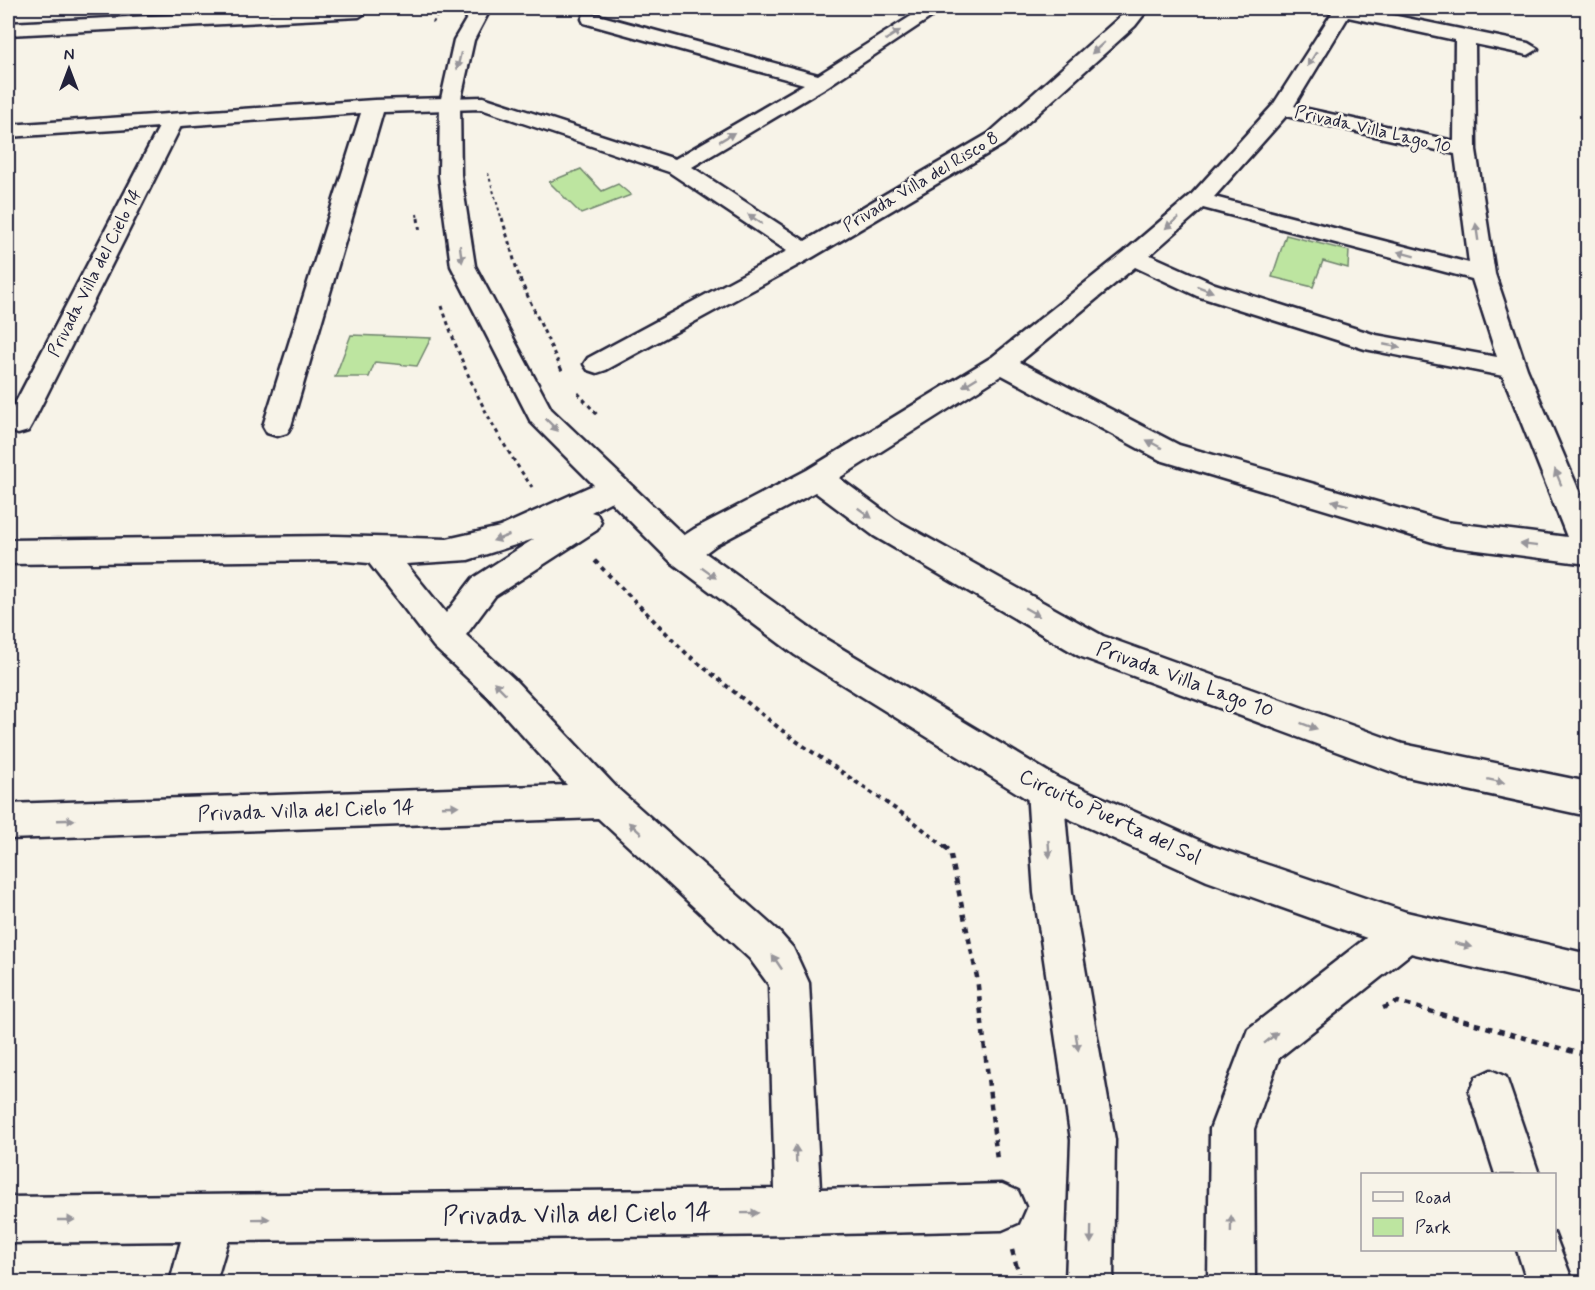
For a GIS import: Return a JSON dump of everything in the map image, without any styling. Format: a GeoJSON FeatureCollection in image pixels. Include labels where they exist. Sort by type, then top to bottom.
{"type":"FeatureCollection","features":[{"type":"Feature","properties":{"kind":"street","name":"Circuito Puerta del Sol"},"geometry":{"type":"LineString","coordinates":[[482,8],[464,40],[450,103],[450,176],[463,266],[541,415],[620,493],[693,544],[807,645],[1045,790],[1207,863],[1406,932],[1587,974]]}},
{"type":"Feature","properties":{"kind":"street"},"geometry":{"type":"LineString","coordinates":[[677,167],[821,81],[936,8]]}},
{"type":"Feature","properties":{"kind":"street","name":"Privada Villa del Risco 8"},"geometry":{"type":"LineString","coordinates":[[597,363],[804,252],[996,139],[1128,22],[1140,8]]}},
{"type":"Feature","properties":{"kind":"street","name":"Privada Villa Lago 10"},"geometry":{"type":"LineString","coordinates":[[693,544],[817,478],[1001,363],[1133,257],[1199,200],[1281,109],[1338,9],[1528,49]]}},
{"type":"Feature","properties":{"kind":"street"},"geometry":{"type":"LineString","coordinates":[[8,29],[359,14]]}},
{"type":"Feature","properties":{"kind":"street"},"geometry":{"type":"LineString","coordinates":[[591,19],[821,81]]}},
{"type":"Feature","properties":{"kind":"street","name":"Privada Villa Lago 10"},"geometry":{"type":"LineString","coordinates":[[1001,363],[1170,453],[1446,534],[1587,551],[1514,369],[1483,274],[1465,150],[1465,36]]}},
{"type":"Feature","properties":{"kind":"street"},"geometry":{"type":"LineString","coordinates":[[8,131],[374,106],[483,103],[677,167],[804,252]]}},
{"type":"Feature","properties":{"kind":"street"},"geometry":{"type":"LineString","coordinates":[[277,426],[374,106]]}},
{"type":"Feature","properties":{"kind":"street","name":"Privada Villa Lago 10"},"geometry":{"type":"LineString","coordinates":[[1281,109],[1465,150]]}},
{"type":"Feature","properties":{"kind":"street","name":"Privada Villa del Cielo 14"},"geometry":{"type":"LineString","coordinates":[[18,424],[173,121]]}},
{"type":"Feature","properties":{"kind":"street"},"geometry":{"type":"LineString","coordinates":[[1199,200],[1483,274]]}},
{"type":"Feature","properties":{"kind":"street"},"geometry":{"type":"LineString","coordinates":[[1133,257],[1206,290],[1374,343],[1514,369]]}},
{"type":"Feature","properties":{"kind":"street","name":"Privada Villa Lago 10"},"geometry":{"type":"LineString","coordinates":[[817,478],[885,528],[1091,646],[1403,760],[1587,799]]}},
{"type":"Feature","properties":{"kind":"street"},"geometry":{"type":"LineString","coordinates":[[446,637],[484,587],[563,525],[620,493]]}},
{"type":"Feature","properties":{"kind":"street"},"geometry":{"type":"LineString","coordinates":[[8,552],[334,548],[378,551],[448,551],[563,525]]}},
{"type":"Feature","properties":{"kind":"street"},"geometry":{"type":"LineString","coordinates":[[378,551],[446,637],[501,688],[605,801],[764,945],[778,962],[789,983],[798,1212]]}},
{"type":"Feature","properties":{"kind":"street"},"geometry":{"type":"LineString","coordinates":[[1045,790],[1053,893],[1093,1140],[1090,1282]]}},
{"type":"Feature","properties":{"kind":"street","name":"Privada Villa del Cielo 14"},"geometry":{"type":"LineString","coordinates":[[8,822],[605,801]]}},
{"type":"Feature","properties":{"kind":"street"},"geometry":{"type":"LineString","coordinates":[[1231,1282],[1232,1129],[1263,1044],[1406,932]]}},
{"type":"Feature","properties":{"kind":"street"},"geometry":{"type":"LineString","coordinates":[[1491,1092],[1517,1173]]}},
{"type":"Feature","properties":{"kind":"street","name":"Privada Villa del Cielo 14"},"geometry":{"type":"LineString","coordinates":[[8,1220],[798,1212],[1002,1207]]}},
{"type":"Feature","properties":{"kind":"street"},"geometry":{"type":"LineString","coordinates":[[193,1282],[211,1219]]}},
{"type":"Feature","properties":{"kind":"street"},"geometry":{"type":"LineString","coordinates":[[1540,1251],[1550,1282]]}},
{"type":"Feature","properties":{"kind":"path"},"geometry":{"type":"LineString","coordinates":[[431,27],[441,8]]}},
{"type":"Feature","properties":{"kind":"path"},"geometry":{"type":"LineString","coordinates":[[487,170],[519,277],[565,376]]}},
{"type":"Feature","properties":{"kind":"path"},"geometry":{"type":"LineString","coordinates":[[416,207],[422,239]]}},
{"type":"Feature","properties":{"kind":"path"},"geometry":{"type":"LineString","coordinates":[[438,294],[455,350],[494,426],[529,482],[563,525],[687,654],[789,735],[913,821],[950,851],[977,977],[1002,1207],[1021,1282]]}},
{"type":"Feature","properties":{"kind":"path"},"geometry":{"type":"LineString","coordinates":[[572,386],[602,422]]}},
{"type":"Feature","properties":{"kind":"path"},"geometry":{"type":"LineString","coordinates":[[1377,1010],[1398,1002],[1587,1056]]}},
{"type":"Feature","properties":{"kind":"green space"},"geometry":{"type":"Polygon","coordinates":[[[581,169],[602,191],[618,184],[631,195],[581,214],[549,182],[581,169]]]}},
{"type":"Feature","properties":{"kind":"green space"},"geometry":{"type":"Polygon","coordinates":[[[1286,235],[1349,251],[1348,268],[1323,261],[1313,287],[1272,277],[1286,235]]]}},
{"type":"Feature","properties":{"kind":"green space"},"geometry":{"type":"Polygon","coordinates":[[[351,335],[431,338],[417,366],[375,362],[369,377],[335,377],[351,335]]]}}]}
